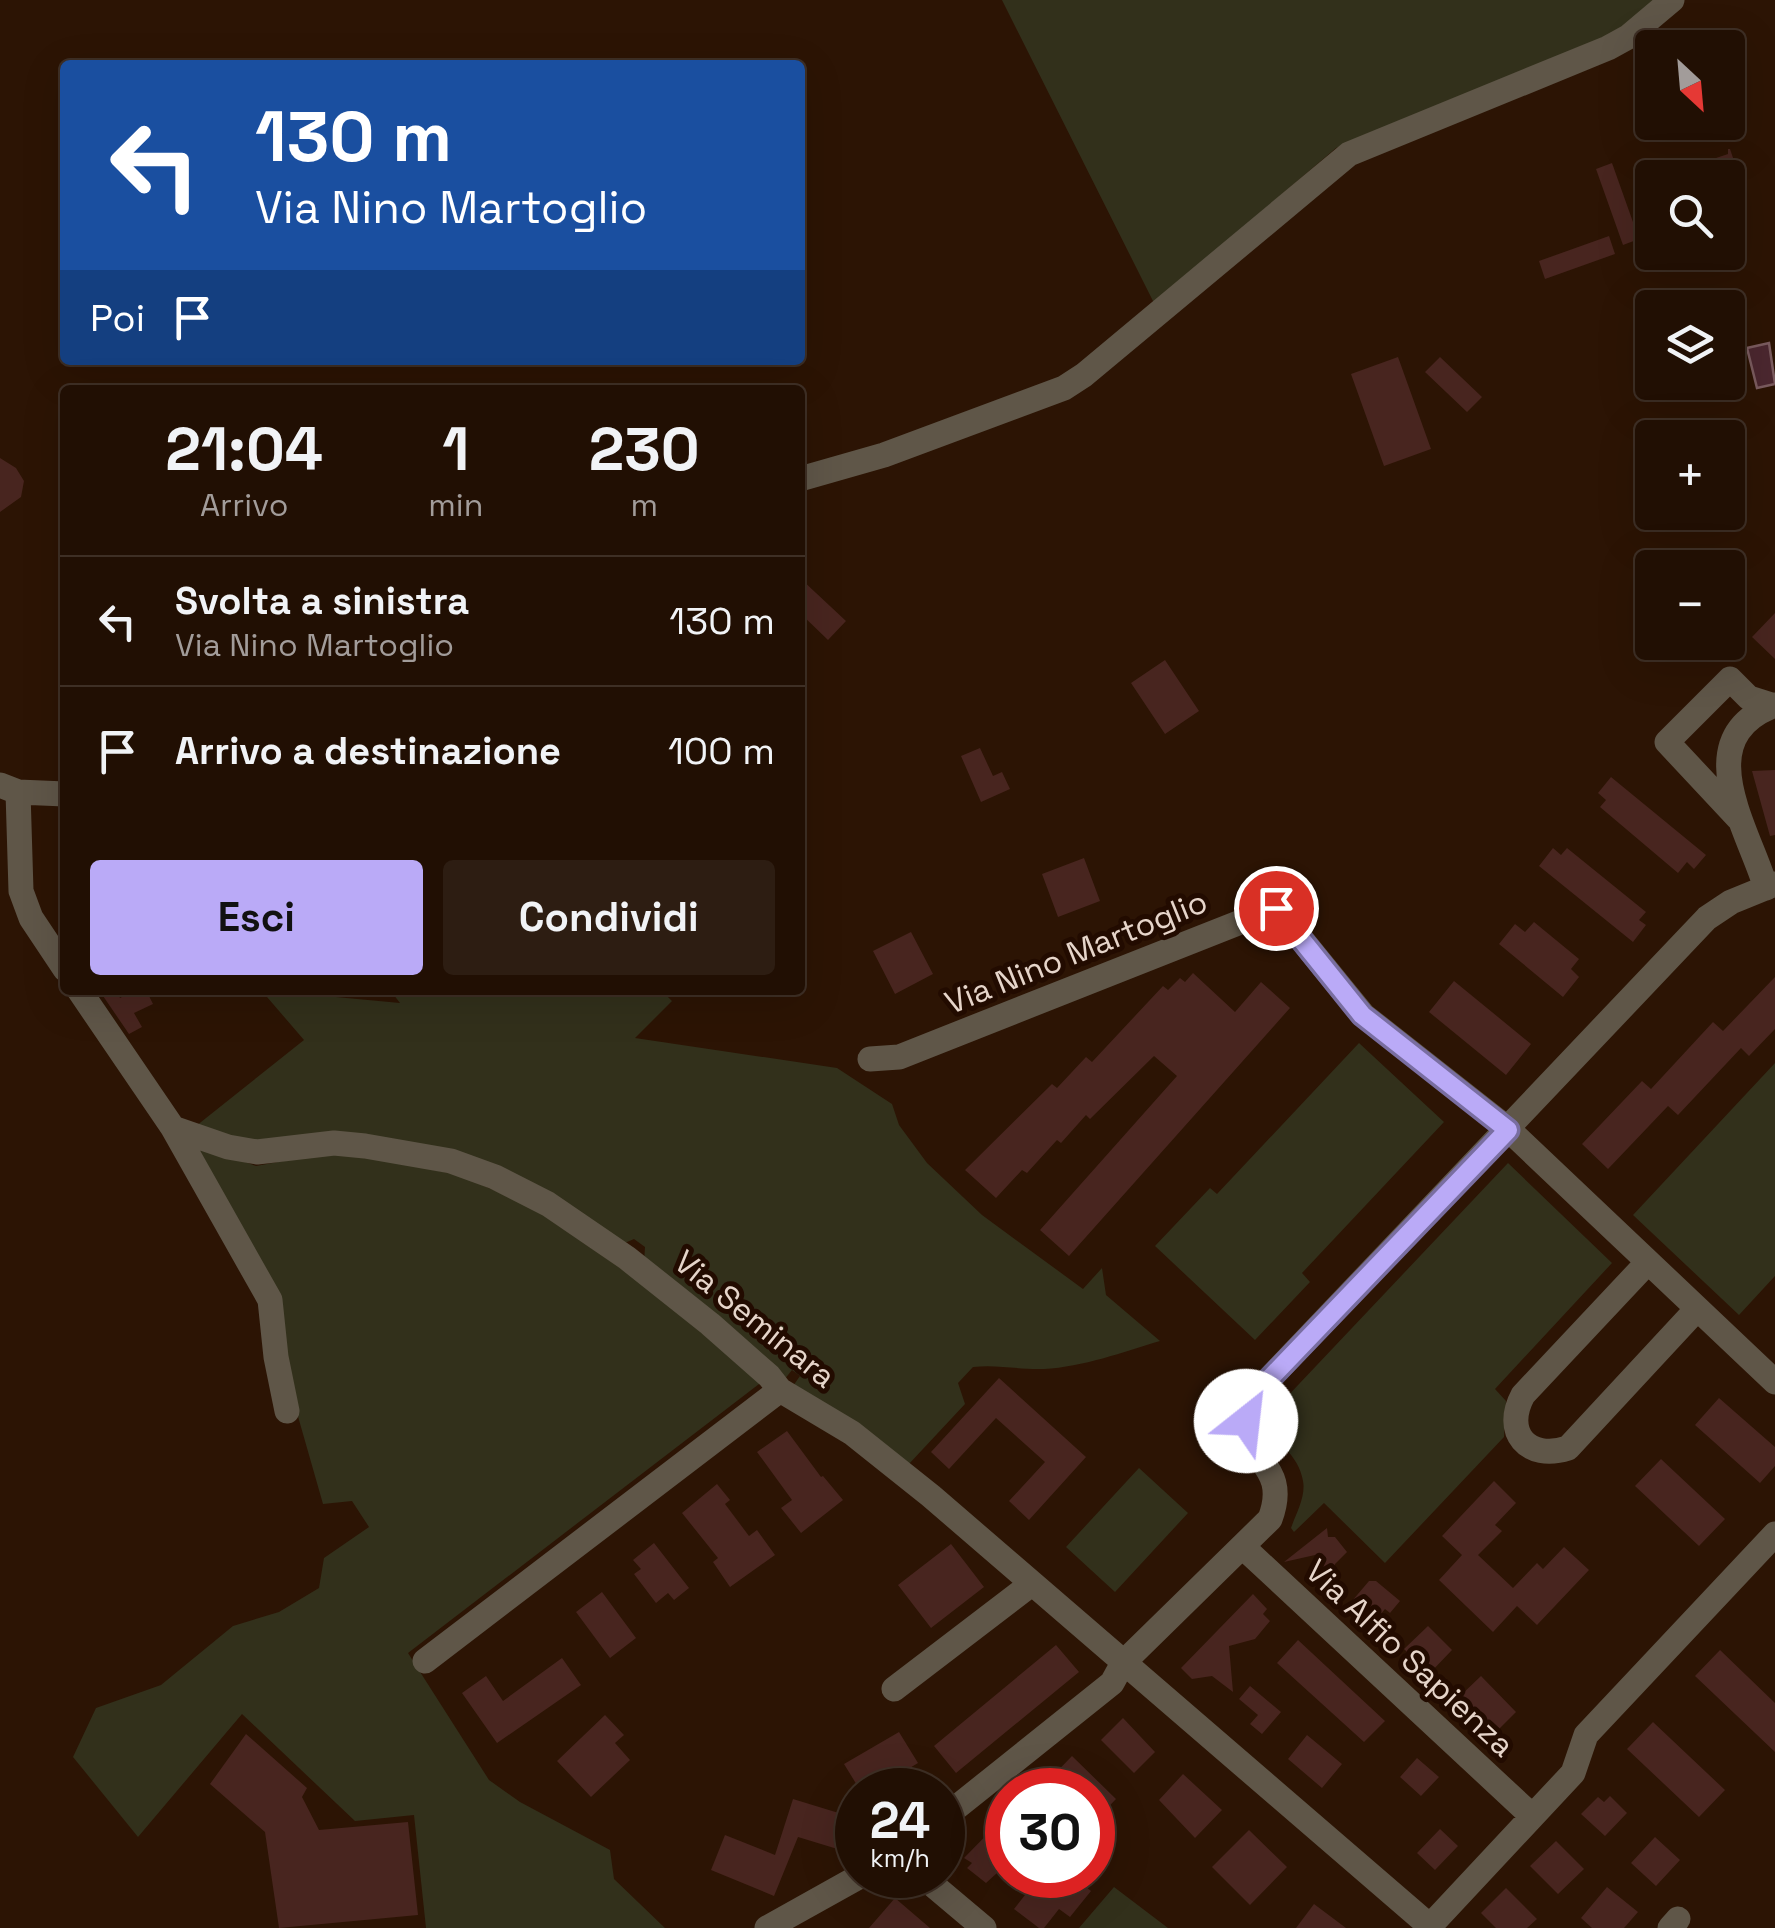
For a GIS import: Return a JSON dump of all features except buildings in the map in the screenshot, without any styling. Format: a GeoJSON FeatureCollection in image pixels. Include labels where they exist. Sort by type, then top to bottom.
{"type":"FeatureCollection","features":[{"type":"Feature","properties":{"kind":"street"},"geometry":{"type":"LineString","coordinates":[[805,479],[884,455],[1064,388],[1084,376],[1349,154],[1608,48],[1672,0]]}},
{"type":"Feature","properties":{"kind":"street"},"geometry":{"type":"LineString","coordinates":[[965,1802],[1112,1684],[1123,1663],[1270,1519],[1276,1504],[1276,1487],[1250,1438],[1246,1421],[1251,1398],[1707,918],[1732,902],[1772,886],[1738,818],[1668,742],[1730,679],[1749,698],[1773,705]]}},
{"type":"Feature","properties":{"kind":"street"},"geometry":{"type":"LineString","coordinates":[[1738,818],[1728,763],[1730,745],[1740,727],[1773,705]]}},
{"type":"Feature","properties":{"kind":"street"},"geometry":{"type":"LineString","coordinates":[[60,793],[9,788],[21,891],[31,918],[60,962]]}},
{"type":"Feature","properties":{"kind":"street","name":"Via Nino Martoglio"},"geometry":{"type":"LineString","coordinates":[[870,1059],[899,1058],[1276,908],[1362,1015],[1508,1130],[1775,1382]]}},
{"type":"Feature","properties":{"kind":"street"},"geometry":{"type":"LineString","coordinates":[[82,995],[173,1128],[270,1300],[288,1411]]}},
{"type":"Feature","properties":{"kind":"street","name":"Via Seminara"},"geometry":{"type":"LineString","coordinates":[[173,1128],[228,1147],[257,1152],[334,1144],[451,1161],[495,1177],[548,1204],[626,1258],[710,1324],[780,1390],[852,1433],[931,1496],[1431,1927]]}},
{"type":"Feature","properties":{"kind":"street"},"geometry":{"type":"LineString","coordinates":[[1648,1262],[1524,1394],[1516,1409],[1515,1424],[1520,1437],[1540,1452],[1568,1448],[1698,1308]]}},
{"type":"Feature","properties":{"kind":"street"},"geometry":{"type":"LineString","coordinates":[[425,1661],[780,1390]]}},
{"type":"Feature","properties":{"kind":"street"},"geometry":{"type":"LineString","coordinates":[[1431,1927],[1574,1773],[1586,1735],[1775,1534]]}},
{"type":"Feature","properties":{"kind":"street","name":"Via Alfio Sapienza"},"geometry":{"type":"LineString","coordinates":[[1243,1547],[1532,1816]]}},
{"type":"Feature","properties":{"kind":"street"},"geometry":{"type":"LineString","coordinates":[[894,1690],[1030,1584]]}},
{"type":"Feature","properties":{"kind":"street"},"geometry":{"type":"LineString","coordinates":[[767,1928],[835,1890]]}},
{"type":"Feature","properties":{"kind":"street"},"geometry":{"type":"LineString","coordinates":[[948,1898],[984,1928]]}},
{"type":"Feature","properties":{"kind":"shaded area"},"geometry":{"type":"Polygon","coordinates":[[[1002,0],[1659,0],[1624,29],[1567,57],[1336,148],[1154,303],[1002,0]]]}},
{"type":"Feature","properties":{"kind":"shaded area"},"geometry":{"type":"Polygon","coordinates":[[[1769,343],[1775,384],[1757,388],[1747,348],[1769,343]]]}},
{"type":"Feature","properties":{"kind":"shaded area"},"geometry":{"type":"Polygon","coordinates":[[[265,995],[400,1003],[394,995],[666,995],[672,1001],[635,1038],[837,1068],[892,1104],[899,1125],[927,1163],[982,1215],[1083,1289],[1102,1268],[1106,1295],[1160,1341],[1059,1368],[973,1367],[958,1383],[965,1404],[908,1465],[793,1386],[800,1376],[792,1370],[784,1380],[644,1263],[645,1247],[634,1239],[620,1245],[493,1168],[258,1144],[196,1126],[304,1040],[265,995]]]}},
{"type":"Feature","properties":{"kind":"shaded area"},"geometry":{"type":"Polygon","coordinates":[[[1359,1043],[1444,1122],[1302,1273],[1310,1282],[1255,1340],[1155,1246],[1210,1188],[1217,1194],[1359,1043]]]}},
{"type":"Feature","properties":{"kind":"shaded area"},"geometry":{"type":"Polygon","coordinates":[[[1775,1063],[1775,1276],[1739,1315],[1633,1215],[1775,1063]]]}},
{"type":"Feature","properties":{"kind":"shaded area"},"geometry":{"type":"Polygon","coordinates":[[[194,1143],[256,1166],[338,1151],[459,1175],[530,1206],[674,1305],[763,1381],[408,1653],[489,1780],[520,1802],[610,1850],[614,1879],[665,1928],[426,1928],[414,1815],[355,1821],[242,1714],[138,1837],[73,1757],[96,1708],[161,1685],[233,1626],[279,1612],[319,1588],[324,1558],[369,1527],[352,1501],[323,1504],[297,1413],[279,1307],[194,1143]]]}},
{"type":"Feature","properties":{"kind":"shaded area"},"geometry":{"type":"Polygon","coordinates":[[[1508,1163],[1612,1263],[1495,1389],[1506,1401],[1504,1437],[1385,1563],[1324,1503],[1294,1532],[1291,1528],[1304,1487],[1300,1469],[1274,1425],[1282,1402],[1508,1163]]]}},
{"type":"Feature","properties":{"kind":"shaded area"},"geometry":{"type":"Polygon","coordinates":[[[1139,1468],[1188,1513],[1115,1592],[1066,1547],[1139,1468]]]}},
{"type":"Feature","properties":{"kind":"shaded area"},"geometry":{"type":"Polygon","coordinates":[[[1115,1888],[1168,1928],[1079,1928],[1105,1898],[1115,1898],[1115,1888]]]}},
{"type":"Feature","properties":{"kind":"route"},"geometry":{"type":"LineString","coordinates":[[1246,1421],[1251,1398],[1508,1130],[1362,1015],[1276,908]]}}]}
